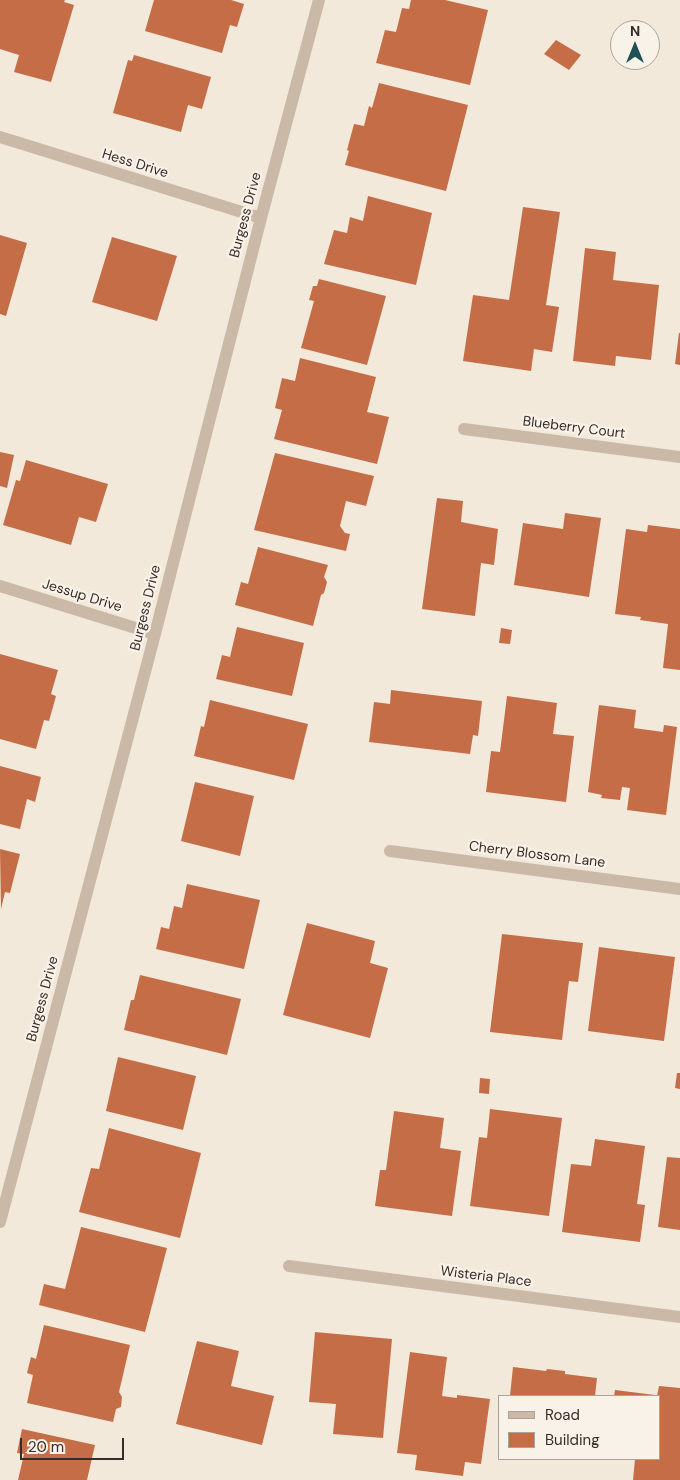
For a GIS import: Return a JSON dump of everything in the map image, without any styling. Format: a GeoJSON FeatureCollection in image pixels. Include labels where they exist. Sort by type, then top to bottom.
{"type":"FeatureCollection","features":[{"type":"Feature","properties":{"kind":"street","name":"Burgess Drive"},"geometry":{"type":"LineString","coordinates":[[0,1222],[319,0]]}},
{"type":"Feature","properties":{"kind":"street","name":"Hess Drive"},"geometry":{"type":"LineString","coordinates":[[0,138],[261,218]]}},
{"type":"Feature","properties":{"kind":"street","name":"Blueberry Court"},"geometry":{"type":"LineString","coordinates":[[464,429],[680,457]]}},
{"type":"Feature","properties":{"kind":"street","name":"Jessup Drive"},"geometry":{"type":"LineString","coordinates":[[0,586],[155,634]]}},
{"type":"Feature","properties":{"kind":"street","name":"Cherry Blossom Lane"},"geometry":{"type":"LineString","coordinates":[[390,851],[680,889]]}},
{"type":"Feature","properties":{"kind":"street","name":"Wisteria Place"},"geometry":{"type":"LineString","coordinates":[[289,1266],[680,1318]]}},
{"type":"Feature","properties":{"kind":"building"},"geometry":{"type":"Polygon","coordinates":[[[0,0],[65,0],[64,2],[74,5],[51,82],[14,72],[19,55],[0,49],[0,0]]]}},
{"type":"Feature","properties":{"kind":"building"},"geometry":{"type":"Polygon","coordinates":[[[154,0],[231,0],[244,4],[237,27],[230,25],[222,53],[145,31],[154,0]]]}},
{"type":"Feature","properties":{"kind":"building"},"geometry":{"type":"Polygon","coordinates":[[[411,0],[445,0],[488,10],[470,85],[376,63],[385,30],[396,32],[402,8],[409,9],[411,0]]]}},
{"type":"Feature","properties":{"kind":"building"},"geometry":{"type":"Polygon","coordinates":[[[556,40],[581,55],[569,70],[544,54],[556,40]]]}},
{"type":"Feature","properties":{"kind":"building"},"geometry":{"type":"Polygon","coordinates":[[[134,55],[211,77],[202,109],[188,105],[181,132],[113,113],[128,60],[132,61],[134,55]]]}},
{"type":"Feature","properties":{"kind":"building"},"geometry":{"type":"Polygon","coordinates":[[[379,83],[468,105],[446,191],[345,165],[354,124],[364,126],[369,106],[372,108],[379,83]]]}},
{"type":"Feature","properties":{"kind":"building"},"geometry":{"type":"Polygon","coordinates":[[[368,196],[432,213],[416,285],[324,264],[334,230],[347,233],[350,217],[363,221],[368,196]]]}},
{"type":"Feature","properties":{"kind":"building"},"geometry":{"type":"Polygon","coordinates":[[[523,207],[560,212],[546,305],[559,307],[552,352],[534,349],[531,371],[463,361],[473,295],[509,300],[523,207]]]}},
{"type":"Feature","properties":{"kind":"building"},"geometry":{"type":"Polygon","coordinates":[[[0,235],[27,243],[6,316],[0,314],[0,235]]]}},
{"type":"Feature","properties":{"kind":"building"},"geometry":{"type":"Polygon","coordinates":[[[112,237],[177,256],[157,321],[92,302],[112,237]]]}},
{"type":"Feature","properties":{"kind":"building"},"geometry":{"type":"Polygon","coordinates":[[[585,248],[616,252],[613,280],[659,285],[651,360],[616,356],[615,366],[573,361],[585,248]]]}},
{"type":"Feature","properties":{"kind":"building"},"geometry":{"type":"Polygon","coordinates":[[[319,279],[386,296],[367,365],[301,348],[314,301],[309,300],[313,286],[317,286],[319,279]]]}},
{"type":"Feature","properties":{"kind":"building"},"geometry":{"type":"Polygon","coordinates":[[[680,333],[680,365],[675,364],[680,333]]]}},
{"type":"Feature","properties":{"kind":"building"},"geometry":{"type":"Polygon","coordinates":[[[300,358],[376,377],[367,412],[389,417],[377,464],[274,439],[282,410],[275,408],[282,378],[295,381],[300,358]]]}},
{"type":"Feature","properties":{"kind":"building"},"geometry":{"type":"Polygon","coordinates":[[[0,452],[14,455],[7,488],[0,486],[0,452]]]}},
{"type":"Feature","properties":{"kind":"building"},"geometry":{"type":"Polygon","coordinates":[[[275,453],[374,476],[366,506],[346,501],[340,526],[345,533],[350,534],[346,551],[254,530],[275,453]]]}},
{"type":"Feature","properties":{"kind":"building"},"geometry":{"type":"Polygon","coordinates":[[[26,460],[108,484],[96,522],[79,517],[71,545],[3,525],[16,480],[20,481],[26,460]]]}},
{"type":"Feature","properties":{"kind":"building"},"geometry":{"type":"Polygon","coordinates":[[[437,498],[463,501],[461,522],[498,529],[494,565],[481,563],[475,616],[422,609],[437,498]]]}},
{"type":"Feature","properties":{"kind":"building"},"geometry":{"type":"Polygon","coordinates":[[[565,513],[601,518],[589,597],[514,585],[523,523],[563,529],[565,513]]]}},
{"type":"Feature","properties":{"kind":"building"},"geometry":{"type":"Polygon","coordinates":[[[648,525],[680,529],[680,670],[663,668],[668,624],[640,620],[641,617],[615,614],[626,529],[647,532],[648,525]]]}},
{"type":"Feature","properties":{"kind":"building"},"geometry":{"type":"Polygon","coordinates":[[[258,547],[328,565],[324,577],[327,582],[324,593],[321,595],[313,626],[235,605],[241,582],[248,584],[258,547]]]}},
{"type":"Feature","properties":{"kind":"building"},"geometry":{"type":"Polygon","coordinates":[[[237,627],[304,643],[292,696],[216,679],[222,655],[230,657],[237,627]]]}},
{"type":"Feature","properties":{"kind":"building"},"geometry":{"type":"Polygon","coordinates":[[[501,628],[512,630],[510,644],[499,643],[501,628]]]}},
{"type":"Feature","properties":{"kind":"building"},"geometry":{"type":"Polygon","coordinates":[[[0,654],[58,670],[51,694],[56,696],[49,721],[44,720],[36,749],[0,739],[0,654]]]}},
{"type":"Feature","properties":{"kind":"building"},"geometry":{"type":"Polygon","coordinates":[[[391,690],[482,701],[478,736],[473,735],[470,754],[369,742],[374,702],[390,704],[391,690]]]}},
{"type":"Feature","properties":{"kind":"building"},"geometry":{"type":"Polygon","coordinates":[[[507,696],[557,703],[553,734],[574,736],[566,802],[486,792],[491,751],[500,752],[507,696]]]}},
{"type":"Feature","properties":{"kind":"building"},"geometry":{"type":"Polygon","coordinates":[[[210,700],[308,724],[294,780],[194,756],[201,726],[204,727],[210,700]]]}},
{"type":"Feature","properties":{"kind":"building"},"geometry":{"type":"Polygon","coordinates":[[[599,705],[636,710],[634,728],[663,732],[664,725],[677,727],[666,815],[627,810],[630,788],[622,787],[620,800],[601,798],[602,795],[588,792],[599,705]]]}},
{"type":"Feature","properties":{"kind":"building"},"geometry":{"type":"Polygon","coordinates":[[[0,766],[41,777],[35,802],[27,799],[20,829],[0,824],[0,766]]]}},
{"type":"Feature","properties":{"kind":"building"},"geometry":{"type":"Polygon","coordinates":[[[195,782],[254,796],[240,856],[181,841],[195,782]]]}},
{"type":"Feature","properties":{"kind":"building"},"geometry":{"type":"Polygon","coordinates":[[[0,849],[20,854],[10,893],[5,892],[1,909],[0,849]]]}},
{"type":"Feature","properties":{"kind":"building"},"geometry":{"type":"Polygon","coordinates":[[[187,884],[260,900],[244,969],[156,949],[161,927],[169,929],[174,906],[182,908],[187,884]]]}},
{"type":"Feature","properties":{"kind":"building"},"geometry":{"type":"Polygon","coordinates":[[[307,923],[375,941],[370,963],[388,968],[370,1038],[283,1015],[307,923]]]}},
{"type":"Feature","properties":{"kind":"building"},"geometry":{"type":"Polygon","coordinates":[[[502,934],[583,943],[578,982],[569,981],[562,1040],[490,1032],[502,934]]]}},
{"type":"Feature","properties":{"kind":"building"},"geometry":{"type":"Polygon","coordinates":[[[599,947],[675,957],[664,1041],[588,1031],[599,947]]]}},
{"type":"Feature","properties":{"kind":"building"},"geometry":{"type":"Polygon","coordinates":[[[140,975],[241,999],[227,1055],[124,1030],[131,1000],[134,1000],[140,975]]]}},
{"type":"Feature","properties":{"kind":"building"},"geometry":{"type":"Polygon","coordinates":[[[118,1057],[196,1076],[183,1130],[106,1111],[118,1057]]]}},
{"type":"Feature","properties":{"kind":"building"},"geometry":{"type":"Polygon","coordinates":[[[677,1073],[680,1073],[680,1089],[675,1088],[677,1073]]]}},
{"type":"Feature","properties":{"kind":"building"},"geometry":{"type":"Polygon","coordinates":[[[480,1078],[490,1079],[489,1094],[479,1093],[480,1078]]]}},
{"type":"Feature","properties":{"kind":"building"},"geometry":{"type":"Polygon","coordinates":[[[490,1109],[562,1118],[549,1216],[470,1206],[479,1137],[487,1138],[490,1109]]]}},
{"type":"Feature","properties":{"kind":"building"},"geometry":{"type":"Polygon","coordinates":[[[394,1111],[444,1118],[440,1148],[461,1151],[452,1216],[375,1206],[380,1170],[386,1170],[394,1111]]]}},
{"type":"Feature","properties":{"kind":"building"},"geometry":{"type":"Polygon","coordinates":[[[109,1128],[201,1153],[180,1238],[79,1212],[91,1168],[99,1169],[109,1128]]]}},
{"type":"Feature","properties":{"kind":"building"},"geometry":{"type":"Polygon","coordinates":[[[595,1139],[645,1146],[637,1204],[645,1205],[640,1242],[562,1232],[571,1164],[591,1166],[595,1139]]]}},
{"type":"Feature","properties":{"kind":"building"},"geometry":{"type":"Polygon","coordinates":[[[667,1157],[680,1158],[680,1230],[658,1227],[667,1157]]]}},
{"type":"Feature","properties":{"kind":"building"},"geometry":{"type":"Polygon","coordinates":[[[81,1227],[167,1248],[145,1332],[39,1305],[44,1284],[65,1289],[81,1227]]]}},
{"type":"Feature","properties":{"kind":"building"},"geometry":{"type":"Polygon","coordinates":[[[44,1325],[130,1345],[119,1392],[122,1397],[121,1407],[116,1409],[113,1422],[27,1403],[33,1375],[27,1373],[31,1357],[36,1359],[44,1325]]]}},
{"type":"Feature","properties":{"kind":"building"},"geometry":{"type":"Polygon","coordinates":[[[315,1332],[392,1339],[383,1438],[333,1434],[336,1404],[309,1402],[315,1332]]]}},
{"type":"Feature","properties":{"kind":"building"},"geometry":{"type":"Polygon","coordinates":[[[197,1341],[239,1351],[231,1386],[274,1396],[262,1445],[176,1424],[197,1341]]]}},
{"type":"Feature","properties":{"kind":"building"},"geometry":{"type":"Polygon","coordinates":[[[410,1352],[447,1357],[442,1396],[457,1398],[457,1395],[490,1399],[481,1464],[465,1462],[463,1476],[415,1470],[417,1455],[397,1453],[410,1352]]]}},
{"type":"Feature","properties":{"kind":"building"},"geometry":{"type":"Polygon","coordinates":[[[513,1367],[565,1371],[565,1374],[597,1378],[595,1395],[510,1395],[513,1367]]]}},
{"type":"Feature","properties":{"kind":"building"},"geometry":{"type":"Polygon","coordinates":[[[659,1386],[680,1388],[680,1480],[633,1480],[635,1460],[660,1460],[660,1395],[657,1395],[659,1386]]]}},
{"type":"Feature","properties":{"kind":"building"},"geometry":{"type":"Polygon","coordinates":[[[615,1390],[655,1395],[614,1395],[615,1390]]]}},
{"type":"Feature","properties":{"kind":"building"},"geometry":{"type":"Polygon","coordinates":[[[22,1429],[95,1445],[87,1480],[18,1480],[24,1454],[17,1453],[22,1429]]]}}]}
